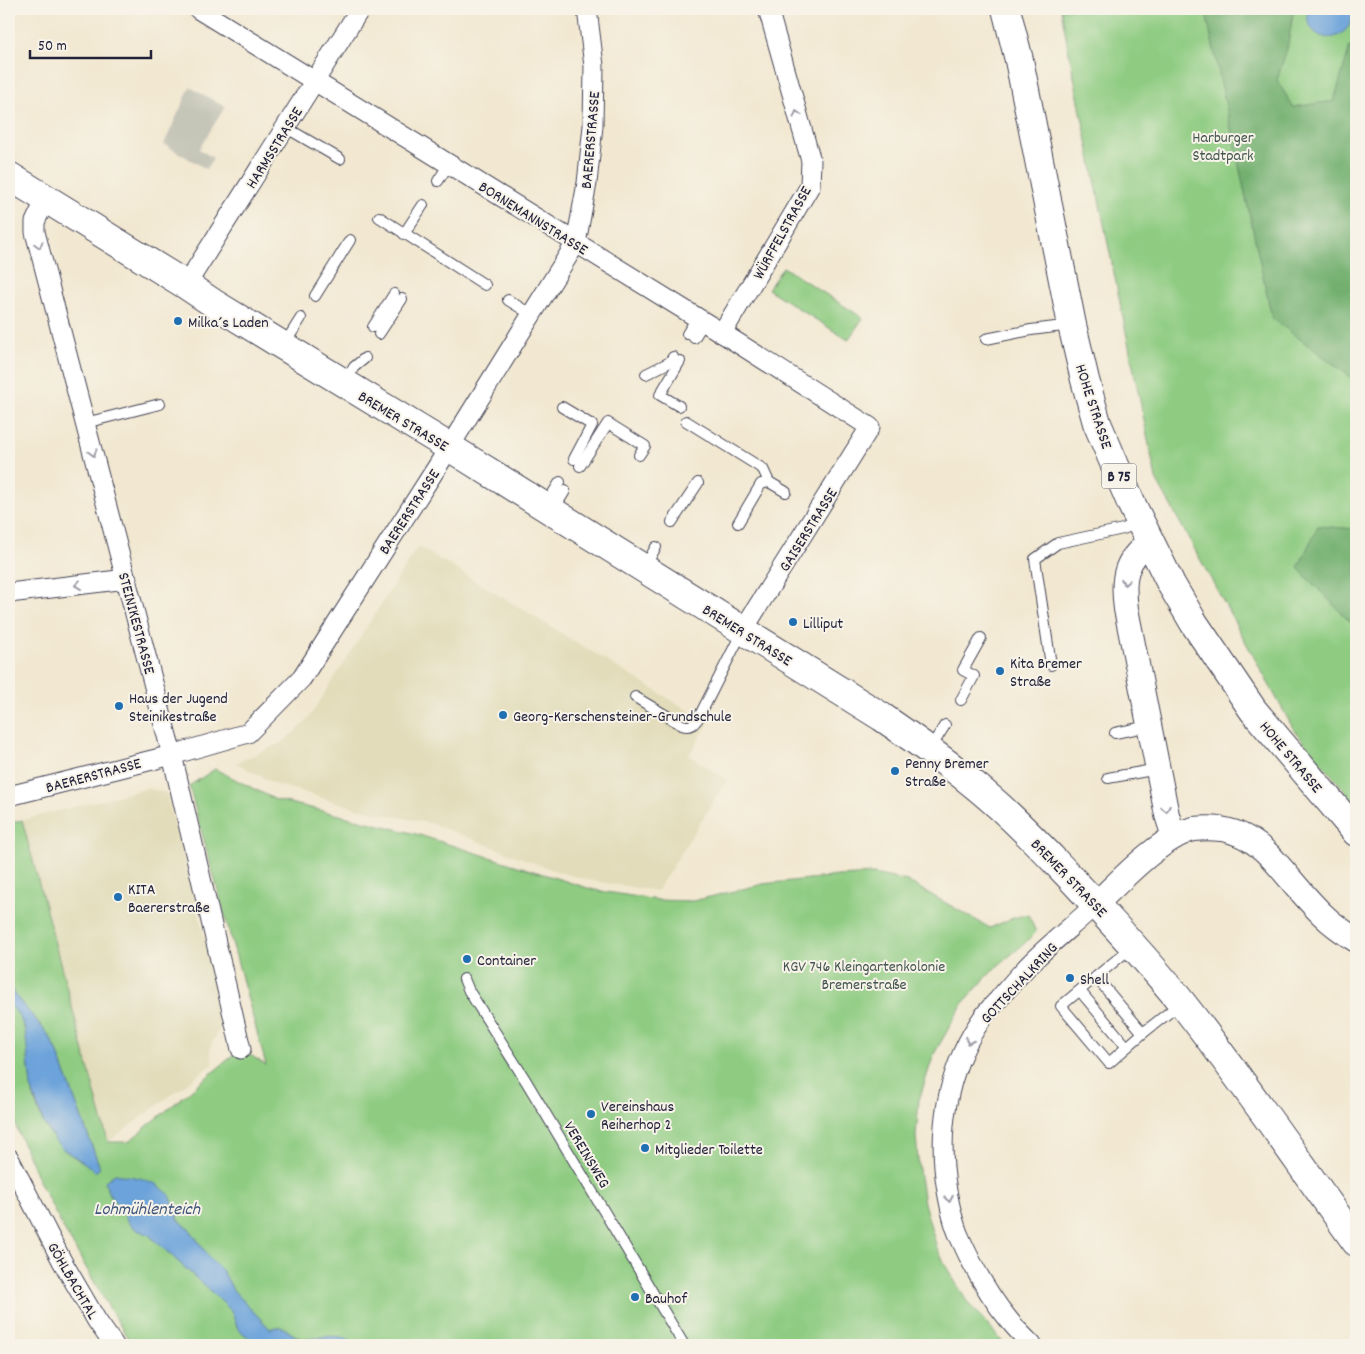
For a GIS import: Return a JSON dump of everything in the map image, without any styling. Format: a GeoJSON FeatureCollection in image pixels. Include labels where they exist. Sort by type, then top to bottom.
{"type":"FeatureCollection","features":[{"type":"Feature","properties":{"kind":"main road","name":"HOHE STRASSE"},"geometry":{"type":"LineString","coordinates":[[1006,9],[1019,60],[1072,325],[1085,380],[1097,423],[1130,503],[1171,584],[1194,623],[1253,710],[1356,832]]}},
{"type":"Feature","properties":{"kind":"main road","name":"HOHE STRASSE"},"geometry":{"type":"LineString","coordinates":[[1016,9],[1019,60]]}},
{"type":"Feature","properties":{"kind":"main road","name":"BREMER STRASSE"},"geometry":{"type":"LineString","coordinates":[[9,176],[284,346],[349,375],[449,447],[556,498],[650,558],[743,630],[882,717],[930,750],[991,799],[1037,843],[1134,945],[1182,1002],[1218,1050],[1356,1242]]}},
{"type":"Feature","properties":{"kind":"street","name":"BORNEMANNSTRASSE"},"geometry":{"type":"LineString","coordinates":[[198,9],[870,426]]}},
{"type":"Feature","properties":{"kind":"street","name":"HARMSSTRASSE"},"geometry":{"type":"LineString","coordinates":[[186,285],[360,9]]}},
{"type":"Feature","properties":{"kind":"street","name":"BAERERSTRASSE"},"geometry":{"type":"LineString","coordinates":[[9,796],[172,755],[248,733],[302,678],[576,243],[587,183],[593,126],[594,66],[587,9]]}},
{"type":"Feature","properties":{"kind":"street","name":"WÜRFFELSTRASSE"},"geometry":{"type":"LineString","coordinates":[[722,333],[810,186],[811,161],[768,9]]}},
{"type":"Feature","properties":{"kind":"street","name":"STEINIKESTRASSE"},"geometry":{"type":"LineString","coordinates":[[46,199],[36,222],[35,232],[172,755],[242,1049]]}},
{"type":"Feature","properties":{"kind":"street","name":"GAISERSTRASSE"},"geometry":{"type":"LineString","coordinates":[[743,630],[812,508],[870,426]]}},
{"type":"Feature","properties":{"kind":"street"},"geometry":{"type":"LineString","coordinates":[[1145,532],[1141,548],[1128,568],[1123,590],[1167,815],[1174,837]]}},
{"type":"Feature","properties":{"kind":"street"},"geometry":{"type":"LineString","coordinates":[[9,593],[127,580]]}},
{"type":"Feature","properties":{"kind":"street"},"geometry":{"type":"LineString","coordinates":[[1096,904],[1159,846],[1174,837],[1194,829],[1227,830],[1247,837],[1258,845],[1323,915],[1356,940]]}},
{"type":"Feature","properties":{"kind":"street","name":"GOTTSCHALKRING"},"geometry":{"type":"LineString","coordinates":[[1032,1345],[1008,1319],[991,1296],[959,1237],[950,1207],[945,1178],[943,1129],[946,1106],[959,1062],[969,1039],[980,1022],[1038,955],[1096,904]]}},
{"type":"Feature","properties":{"kind":"street","name":"GÖHLBACHTAL"},"geometry":{"type":"LineString","coordinates":[[9,1158],[62,1261],[97,1321],[114,1345]]}},
{"type":"Feature","properties":{"kind":"lane"},"geometry":{"type":"LineString","coordinates":[[285,127],[340,159]]}},
{"type":"Feature","properties":{"kind":"lane"},"geometry":{"type":"LineString","coordinates":[[438,181],[449,164]]}},
{"type":"Feature","properties":{"kind":"lane"},"geometry":{"type":"LineString","coordinates":[[404,234],[423,205]]}},
{"type":"Feature","properties":{"kind":"lane"},"geometry":{"type":"LineString","coordinates":[[379,217],[485,286]]}},
{"type":"Feature","properties":{"kind":"lane"},"geometry":{"type":"LineString","coordinates":[[315,296],[350,240]]}},
{"type":"Feature","properties":{"kind":"lane"},"geometry":{"type":"LineString","coordinates":[[376,331],[398,297]]}},
{"type":"Feature","properties":{"kind":"lane"},"geometry":{"type":"LineString","coordinates":[[508,300],[532,315]]}},
{"type":"Feature","properties":{"kind":"lane"},"geometry":{"type":"LineString","coordinates":[[284,346],[301,318]]}},
{"type":"Feature","properties":{"kind":"lane"},"geometry":{"type":"LineString","coordinates":[[691,336],[700,320]]}},
{"type":"Feature","properties":{"kind":"lane"},"geometry":{"type":"LineString","coordinates":[[986,339],[1031,330],[1072,325]]}},
{"type":"Feature","properties":{"kind":"lane"},"geometry":{"type":"LineString","coordinates":[[349,375],[361,356]]}},
{"type":"Feature","properties":{"kind":"lane"},"geometry":{"type":"LineString","coordinates":[[646,374],[677,359],[660,395],[679,406]]}},
{"type":"Feature","properties":{"kind":"lane"},"geometry":{"type":"LineString","coordinates":[[86,423],[160,404]]}},
{"type":"Feature","properties":{"kind":"lane"},"geometry":{"type":"LineString","coordinates":[[562,407],[592,425],[577,462],[608,423],[645,446],[639,455]]}},
{"type":"Feature","properties":{"kind":"lane"},"geometry":{"type":"LineString","coordinates":[[686,421],[763,469],[769,482],[786,492]]}},
{"type":"Feature","properties":{"kind":"lane"},"geometry":{"type":"LineString","coordinates":[[738,523],[761,484],[769,482]]}},
{"type":"Feature","properties":{"kind":"lane"},"geometry":{"type":"LineString","coordinates":[[672,522],[698,483]]}},
{"type":"Feature","properties":{"kind":"lane"},"geometry":{"type":"LineString","coordinates":[[1051,665],[1035,558],[1058,543],[1123,529],[1145,532]]}},
{"type":"Feature","properties":{"kind":"lane"},"geometry":{"type":"LineString","coordinates":[[635,697],[682,725],[692,725],[699,717],[743,630]]}},
{"type":"Feature","properties":{"kind":"lane"},"geometry":{"type":"LineString","coordinates":[[961,700],[974,676],[963,670],[981,638]]}},
{"type":"Feature","properties":{"kind":"lane"},"geometry":{"type":"LineString","coordinates":[[930,750],[945,725]]}},
{"type":"Feature","properties":{"kind":"lane"},"geometry":{"type":"LineString","coordinates":[[1115,733],[1149,726]]}},
{"type":"Feature","properties":{"kind":"lane"},"geometry":{"type":"LineString","coordinates":[[1108,778],[1158,769]]}},
{"type":"Feature","properties":{"kind":"lane"},"geometry":{"type":"LineString","coordinates":[[1134,945],[1061,1006],[1091,1042],[1109,1063],[1182,1002]]}},
{"type":"Feature","properties":{"kind":"lane"},"geometry":{"type":"LineString","coordinates":[[1096,977],[1143,1033]]}},
{"type":"Feature","properties":{"kind":"lane","name":"VEREINSWEG"},"geometry":{"type":"LineString","coordinates":[[464,979],[469,991],[536,1097],[684,1345]]}},
{"type":"Feature","properties":{"kind":"lane"},"geometry":{"type":"LineString","coordinates":[[1080,991],[1127,1047]]}},
{"type":"Feature","properties":{"kind":"shaded area"},"geometry":{"type":"Polygon","coordinates":[[[190,87],[225,107],[199,149],[213,158],[206,169],[164,144],[190,87]]]}},
{"type":"Feature","properties":{"kind":"shaded area","name":"Georg-Kerschensteiner-Grundschule"},"geometry":{"type":"Polygon","coordinates":[[[418,546],[709,723],[689,755],[727,780],[657,891],[593,881],[558,872],[433,824],[360,809],[275,784],[236,763],[283,742],[304,724],[418,546]]]}},
{"type":"Feature","properties":{"kind":"shaded area","name":"KITA Baererstraße"},"geometry":{"type":"Polygon","coordinates":[[[148,788],[166,793],[226,1016],[210,1047],[213,1064],[108,1142],[22,820],[148,788]]]}},
{"type":"Feature","properties":{"kind":"green space","name":"Harburger Stadtpark"},"geometry":{"type":"Polygon","coordinates":[[[1061,9],[1356,9],[1356,804],[1294,730],[1156,479],[1061,9]]]}},
{"type":"Feature","properties":{"kind":"green space"},"geometry":{"type":"Polygon","coordinates":[[[1205,9],[1294,9],[1287,49],[1277,80],[1293,107],[1334,101],[1350,46],[1356,47],[1356,381],[1272,318],[1205,9]]]}},
{"type":"Feature","properties":{"kind":"green space"},"geometry":{"type":"Polygon","coordinates":[[[783,267],[863,318],[848,340],[768,289],[783,267]]]}},
{"type":"Feature","properties":{"kind":"green space"},"geometry":{"type":"Polygon","coordinates":[[[1318,526],[1356,529],[1356,620],[1352,624],[1298,568],[1318,526]]]}},
{"type":"Feature","properties":{"kind":"green space","name":"KGV 746 Kleingartenkolonie Bremerstraße"},"geometry":{"type":"Polygon","coordinates":[[[215,769],[276,800],[416,834],[594,890],[657,900],[693,901],[763,884],[874,874],[907,881],[990,928],[1010,919],[1028,914],[1036,932],[994,969],[963,1003],[934,1054],[919,1100],[916,1136],[924,1203],[937,1248],[966,1300],[1005,1345],[357,1345],[347,1339],[337,1337],[304,1339],[284,1328],[276,1327],[270,1329],[233,1290],[223,1271],[211,1261],[191,1231],[178,1219],[176,1208],[115,1174],[105,1181],[108,1192],[121,1208],[128,1222],[137,1230],[148,1234],[231,1310],[238,1329],[253,1341],[253,1345],[132,1345],[61,1224],[38,1179],[9,1110],[9,1003],[20,1018],[23,1026],[27,1041],[32,1089],[38,1111],[48,1131],[62,1148],[71,1155],[85,1163],[100,1168],[51,1039],[9,986],[9,823],[22,820],[108,1142],[128,1142],[241,1049],[266,1065],[189,786],[215,769]]]}},
{"type":"Feature","properties":{"kind":"water"},"geometry":{"type":"Polygon","coordinates":[[[1306,9],[1356,9],[1351,23],[1344,32],[1328,38],[1317,34],[1313,30],[1308,22],[1306,9]]]}},
{"type":"Feature","properties":{"kind":"water"},"geometry":{"type":"Polygon","coordinates":[[[9,986],[19,1001],[47,1033],[57,1051],[100,1168],[95,1172],[63,1149],[55,1141],[43,1121],[31,1087],[25,1028],[9,1003],[9,986]]]}},
{"type":"Feature","properties":{"kind":"water","name":"Lohmühlenteich"},"geometry":{"type":"Polygon","coordinates":[[[115,1174],[140,1178],[156,1184],[169,1194],[176,1208],[178,1219],[191,1231],[211,1260],[223,1271],[233,1290],[270,1329],[276,1327],[284,1328],[304,1339],[332,1336],[342,1337],[357,1345],[253,1345],[253,1341],[238,1329],[231,1310],[148,1234],[137,1230],[128,1222],[121,1208],[108,1192],[105,1181],[115,1174]]]}},
{"type":"Feature","properties":{"kind":"place","name":"Milka´s Laden"},"geometry":{"type":"Point","coordinates":[178,321]}},
{"type":"Feature","properties":{"kind":"place","name":"Lilliput"},"geometry":{"type":"Point","coordinates":[793,622]}},
{"type":"Feature","properties":{"kind":"place","name":"Kita Bremer Straße"},"geometry":{"type":"Point","coordinates":[1000,671]}},
{"type":"Feature","properties":{"kind":"place","name":"Haus der Jugend Steinikestraße"},"geometry":{"type":"Point","coordinates":[119,706]}},
{"type":"Feature","properties":{"kind":"place","name":"Georg-Kerschensteiner-Grundschule"},"geometry":{"type":"Point","coordinates":[503,715]}},
{"type":"Feature","properties":{"kind":"place","name":"Penny Bremer Straße"},"geometry":{"type":"Point","coordinates":[895,771]}},
{"type":"Feature","properties":{"kind":"place","name":"KITA Baererstraße"},"geometry":{"type":"Point","coordinates":[118,897]}},
{"type":"Feature","properties":{"kind":"place","name":"Container"},"geometry":{"type":"Point","coordinates":[467,959]}},
{"type":"Feature","properties":{"kind":"place","name":"Shell"},"geometry":{"type":"Point","coordinates":[1070,978]}},
{"type":"Feature","properties":{"kind":"place","name":"Vereinshaus Reiherhop 2"},"geometry":{"type":"Point","coordinates":[591,1114]}},
{"type":"Feature","properties":{"kind":"place","name":"Mitglieder Toilette"},"geometry":{"type":"Point","coordinates":[645,1148]}},
{"type":"Feature","properties":{"kind":"place","name":"Bauhof"},"geometry":{"type":"Point","coordinates":[635,1297]}}]}
